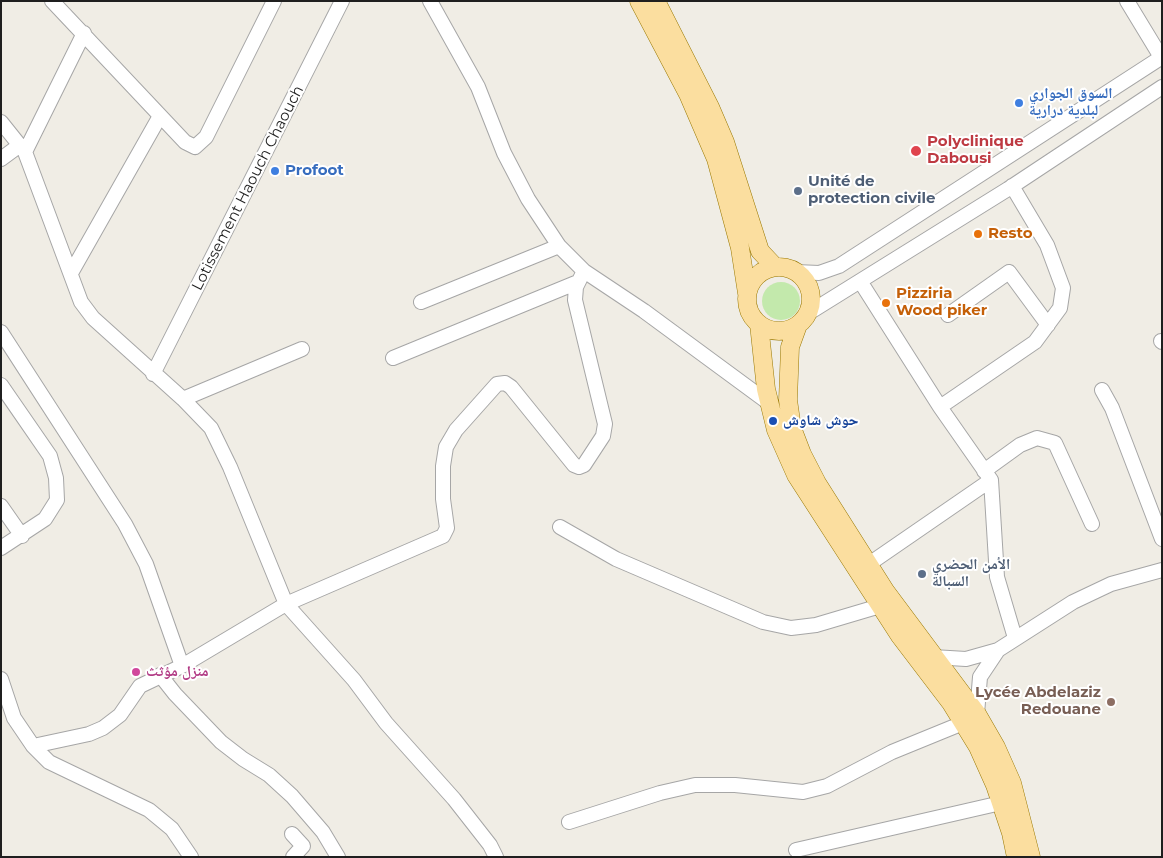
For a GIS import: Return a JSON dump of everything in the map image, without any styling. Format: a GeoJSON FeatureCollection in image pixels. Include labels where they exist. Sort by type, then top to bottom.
{"type":"FeatureCollection","features":[{"type":"Feature","properties":{"kind":"main road"},"geometry":{"type":"LineString","coordinates":[[639,1],[688,94],[716,159],[740,248],[749,310],[759,324],[769,403],[776,430],[796,475],[880,606],[970,719],[996,747],[1012,783],[1031,857]]}},
{"type":"Feature","properties":{"kind":"main road"},"geometry":{"type":"LineString","coordinates":[[656,1],[710,107],[725,142],[753,236],[760,251],[775,267]]}},
{"type":"Feature","properties":{"kind":"main road"},"geometry":{"type":"LineString","coordinates":[[747,294],[757,276],[775,267],[790,269],[796,272],[809,286],[811,305],[790,346],[787,373],[792,428],[802,454],[817,483],[868,564],[933,657],[970,719],[978,747],[1001,803],[1016,857]]}},
{"type":"Feature","properties":{"kind":"main road"},"geometry":{"type":"LineString","coordinates":[[759,324],[778,331],[803,320]]}},
{"type":"Feature","properties":{"kind":"street"},"geometry":{"type":"LineString","coordinates":[[52,1],[185,142],[195,147],[206,137],[274,1]]}},
{"type":"Feature","properties":{"kind":"street","name":"Lotissement Haouch Chaouch"},"geometry":{"type":"LineString","coordinates":[[154,374],[342,1]]}},
{"type":"Feature","properties":{"kind":"street"},"geometry":{"type":"LineString","coordinates":[[430,1],[478,87],[504,153],[528,200],[581,276],[675,333],[769,403]]}},
{"type":"Feature","properties":{"kind":"street"},"geometry":{"type":"LineString","coordinates":[[796,272],[819,273],[839,266],[1162,57],[1127,1]]}},
{"type":"Feature","properties":{"kind":"street"},"geometry":{"type":"LineString","coordinates":[[1,159],[23,148],[84,33]]}},
{"type":"Feature","properties":{"kind":"street"},"geometry":{"type":"LineString","coordinates":[[803,320],[860,281],[1012,186],[1162,87]]}},
{"type":"Feature","properties":{"kind":"street"},"geometry":{"type":"LineString","coordinates":[[71,274],[160,116]]}},
{"type":"Feature","properties":{"kind":"street"},"geometry":{"type":"LineString","coordinates":[[1,122],[23,148],[81,302],[93,318],[183,399],[211,428],[230,467],[286,604],[354,680],[386,723],[454,799],[490,845],[496,857]]}},
{"type":"Feature","properties":{"kind":"street"},"geometry":{"type":"LineString","coordinates":[[940,408],[1035,342],[1060,308],[1063,288],[1047,245],[1012,186]]}},
{"type":"Feature","properties":{"kind":"street"},"geometry":{"type":"LineString","coordinates":[[421,302],[559,246]]}},
{"type":"Feature","properties":{"kind":"street"},"geometry":{"type":"LineString","coordinates":[[948,315],[1009,272],[1048,325]]}},
{"type":"Feature","properties":{"kind":"street"},"geometry":{"type":"LineString","coordinates":[[393,358],[581,276]]}},
{"type":"Feature","properties":{"kind":"street"},"geometry":{"type":"LineString","coordinates":[[33,746],[89,734],[103,728],[120,715],[140,686],[182,666],[286,604],[445,534],[447,528],[443,506],[443,466],[446,447],[456,430],[497,384],[504,383],[511,387],[574,465],[579,467],[584,465],[603,436],[605,424],[575,300],[581,276]]}},
{"type":"Feature","properties":{"kind":"street"},"geometry":{"type":"LineString","coordinates":[[860,281],[940,408],[988,475],[998,577],[1015,638]]}},
{"type":"Feature","properties":{"kind":"street"},"geometry":{"type":"LineString","coordinates":[[1,332],[125,524],[146,564],[182,666]]}},
{"type":"Feature","properties":{"kind":"street"},"geometry":{"type":"LineString","coordinates":[[183,399],[302,349]]}},
{"type":"Feature","properties":{"kind":"street"},"geometry":{"type":"LineString","coordinates":[[1,385],[50,456],[56,478],[56,500],[45,519],[22,536],[1,548]]}},
{"type":"Feature","properties":{"kind":"street"},"geometry":{"type":"LineString","coordinates":[[1102,390],[1112,408],[1162,539]]}},
{"type":"Feature","properties":{"kind":"street"},"geometry":{"type":"LineString","coordinates":[[868,564],[988,475],[1020,445],[1037,438],[1055,442],[1092,524]]}},
{"type":"Feature","properties":{"kind":"street"},"geometry":{"type":"LineString","coordinates":[[1,506],[22,536]]}},
{"type":"Feature","properties":{"kind":"street"},"geometry":{"type":"LineString","coordinates":[[560,527],[616,559],[763,622],[791,628],[816,625],[880,606]]}},
{"type":"Feature","properties":{"kind":"street"},"geometry":{"type":"LineString","coordinates":[[569,822],[660,793],[696,785],[735,785],[803,792],[827,786],[892,752],[970,719],[980,677],[998,650],[1015,638],[1073,602],[1111,584],[1162,570]]}},
{"type":"Feature","properties":{"kind":"street"},"geometry":{"type":"LineString","coordinates":[[933,657],[966,658],[998,650]]}},
{"type":"Feature","properties":{"kind":"street"},"geometry":{"type":"LineString","coordinates":[[160,675],[175,694],[222,742],[243,759],[268,775],[292,796],[323,832],[338,857]]}},
{"type":"Feature","properties":{"kind":"street"},"geometry":{"type":"LineString","coordinates":[[1,679],[14,718],[33,746],[49,762],[66,772],[149,810],[172,829],[191,857]]}},
{"type":"Feature","properties":{"kind":"street"},"geometry":{"type":"LineString","coordinates":[[796,850],[1001,803]]}},
{"type":"Feature","properties":{"kind":"street"},"geometry":{"type":"LineString","coordinates":[[292,834],[302,846],[293,857]]}},
{"type":"Feature","properties":{"kind":"green space"},"geometry":{"type":"Polygon","coordinates":[[[781,282],[794,288],[800,301],[794,314],[781,320],[768,314],[762,301],[768,288],[781,282]]]}},
{"type":"Feature","properties":{"kind":"place","name":"السوق الجواري لبلدية درارية"},"geometry":{"type":"Point","coordinates":[1019,103]}},
{"type":"Feature","properties":{"kind":"place","name":"Polyclinique Dabousi"},"geometry":{"type":"Point","coordinates":[916,151]}},
{"type":"Feature","properties":{"kind":"place","name":"Profoot"},"geometry":{"type":"Point","coordinates":[275,171]}},
{"type":"Feature","properties":{"kind":"place","name":"Unité de protection civile"},"geometry":{"type":"Point","coordinates":[798,191]}},
{"type":"Feature","properties":{"kind":"place","name":"Resto"},"geometry":{"type":"Point","coordinates":[978,234]}},
{"type":"Feature","properties":{"kind":"place","name":"Pizziria Wood piker"},"geometry":{"type":"Point","coordinates":[886,303]}},
{"type":"Feature","properties":{"kind":"place","name":"حوش شاوش"},"geometry":{"type":"Point","coordinates":[773,421]}},
{"type":"Feature","properties":{"kind":"place","name":"الأمن الحضري السبالة"},"geometry":{"type":"Point","coordinates":[922,574]}},
{"type":"Feature","properties":{"kind":"place","name":"منزل مؤثث"},"geometry":{"type":"Point","coordinates":[136,672]}},
{"type":"Feature","properties":{"kind":"place","name":"Lycée Abdelaziz Redouane"},"geometry":{"type":"Point","coordinates":[1111,702]}}]}
